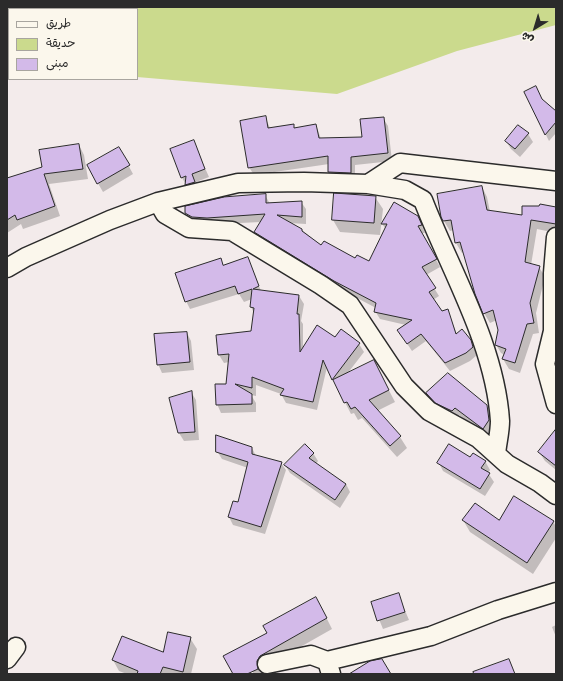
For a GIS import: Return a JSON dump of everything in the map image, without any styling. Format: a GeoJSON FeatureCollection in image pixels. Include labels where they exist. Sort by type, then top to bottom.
{"type":"FeatureCollection","features":[{"type":"Feature","properties":{"kind":"street"},"geometry":{"type":"LineString","coordinates":[[368,184],[400,163],[556,181]]}},
{"type":"Feature","properties":{"kind":"street"},"geometry":{"type":"LineString","coordinates":[[7,268],[26,257],[110,220],[158,202],[238,183],[304,182],[368,184],[405,190],[423,200],[471,312],[494,379],[500,422],[496,454]]}},
{"type":"Feature","properties":{"kind":"street"},"geometry":{"type":"LineString","coordinates":[[158,202],[165,214],[188,228],[232,231],[321,285],[350,305],[404,386],[429,412],[478,438],[507,464],[540,483],[556,495]]}},
{"type":"Feature","properties":{"kind":"street"},"geometry":{"type":"LineString","coordinates":[[556,237],[552,274],[553,331],[545,364],[556,404]]}},
{"type":"Feature","properties":{"kind":"street"},"geometry":{"type":"LineString","coordinates":[[267,664],[311,655],[329,668],[431,636],[498,610],[556,592]]}},
{"type":"Feature","properties":{"kind":"green space"},"geometry":{"type":"Polygon","coordinates":[[[7,7],[556,7],[556,25],[457,51],[337,94],[138,77],[138,8],[8,8],[7,68],[7,7]]]}},
{"type":"Feature","properties":{"kind":"building"},"geometry":{"type":"Polygon","coordinates":[[[536,86],[542,99],[556,111],[556,122],[545,135],[524,92],[536,86]]]}},
{"type":"Feature","properties":{"kind":"building"},"geometry":{"type":"Polygon","coordinates":[[[266,116],[268,128],[294,124],[294,128],[316,124],[319,138],[362,137],[360,119],[384,117],[388,153],[351,157],[351,173],[328,172],[328,156],[248,168],[240,121],[266,116]]]}},
{"type":"Feature","properties":{"kind":"building"},"geometry":{"type":"Polygon","coordinates":[[[518,125],[529,133],[515,149],[505,141],[518,125]]]}},
{"type":"Feature","properties":{"kind":"building"},"geometry":{"type":"Polygon","coordinates":[[[194,140],[205,169],[192,174],[195,182],[185,185],[186,176],[181,178],[170,149],[194,140]]]}},
{"type":"Feature","properties":{"kind":"building"},"geometry":{"type":"Polygon","coordinates":[[[79,144],[83,169],[44,174],[55,206],[17,220],[15,215],[7,220],[7,178],[42,167],[39,150],[79,144]]]}},
{"type":"Feature","properties":{"kind":"building"},"geometry":{"type":"Polygon","coordinates":[[[119,147],[130,165],[97,184],[87,165],[119,147]]]}},
{"type":"Feature","properties":{"kind":"building"},"geometry":{"type":"Polygon","coordinates":[[[482,186],[487,210],[522,215],[522,206],[539,206],[540,204],[556,207],[556,224],[531,220],[525,262],[540,266],[530,303],[534,323],[527,324],[515,363],[502,359],[506,349],[495,345],[498,330],[493,310],[483,314],[475,294],[460,242],[455,243],[451,220],[443,221],[441,217],[437,194],[482,186]]]}},
{"type":"Feature","properties":{"kind":"building"},"geometry":{"type":"Polygon","coordinates":[[[334,193],[376,196],[374,223],[332,220],[334,193]]]}},
{"type":"Feature","properties":{"kind":"building"},"geometry":{"type":"Polygon","coordinates":[[[266,194],[266,203],[302,201],[302,217],[277,215],[302,229],[302,231],[321,245],[324,241],[355,258],[357,255],[369,261],[387,224],[381,224],[394,202],[418,216],[422,225],[418,226],[437,259],[422,267],[436,288],[429,292],[442,311],[448,309],[456,334],[462,329],[471,340],[473,347],[466,353],[445,363],[421,334],[407,344],[397,330],[412,320],[374,312],[376,303],[334,281],[254,232],[265,214],[207,218],[192,217],[185,213],[185,206],[224,197],[266,194]]]}},
{"type":"Feature","properties":{"kind":"building"},"geometry":{"type":"Polygon","coordinates":[[[248,257],[259,286],[253,289],[299,295],[297,314],[299,314],[300,352],[317,325],[335,337],[341,329],[360,343],[332,380],[323,360],[313,402],[280,395],[284,389],[252,377],[252,388],[235,384],[252,394],[252,404],[216,405],[215,384],[226,384],[229,354],[218,355],[216,335],[251,331],[254,308],[250,307],[252,289],[238,294],[235,286],[185,302],[175,273],[221,258],[223,265],[248,257]]]}},
{"type":"Feature","properties":{"kind":"building"},"geometry":{"type":"Polygon","coordinates":[[[187,332],[190,362],[157,365],[154,334],[187,332]]]}},
{"type":"Feature","properties":{"kind":"building"},"geometry":{"type":"Polygon","coordinates":[[[374,360],[389,390],[369,400],[401,436],[390,446],[355,407],[351,409],[347,402],[344,403],[333,380],[374,360]]]}},
{"type":"Feature","properties":{"kind":"building"},"geometry":{"type":"Polygon","coordinates":[[[448,373],[487,405],[489,420],[483,429],[455,408],[452,411],[435,403],[426,393],[448,373]]]}},
{"type":"Feature","properties":{"kind":"building"},"geometry":{"type":"Polygon","coordinates":[[[192,391],[195,432],[178,433],[169,398],[192,391]]]}},
{"type":"Feature","properties":{"kind":"building"},"geometry":{"type":"Polygon","coordinates":[[[556,429],[556,466],[538,452],[556,429]]]}},
{"type":"Feature","properties":{"kind":"building"},"geometry":{"type":"Polygon","coordinates":[[[216,435],[252,447],[252,454],[282,462],[261,527],[228,517],[233,501],[238,502],[248,462],[216,452],[216,435]]]}},
{"type":"Feature","properties":{"kind":"building"},"geometry":{"type":"Polygon","coordinates":[[[305,444],[314,453],[309,458],[346,484],[335,500],[284,465],[305,444]]]}},
{"type":"Feature","properties":{"kind":"building"},"geometry":{"type":"Polygon","coordinates":[[[449,444],[470,457],[473,453],[486,461],[481,468],[490,473],[480,489],[437,463],[449,444]]]}},
{"type":"Feature","properties":{"kind":"building"},"geometry":{"type":"Polygon","coordinates":[[[514,496],[554,521],[527,563],[462,520],[475,503],[499,520],[514,496]]]}},
{"type":"Feature","properties":{"kind":"building"},"geometry":{"type":"Polygon","coordinates":[[[399,593],[405,612],[377,621],[371,602],[399,593]]]}},
{"type":"Feature","properties":{"kind":"building"},"geometry":{"type":"Polygon","coordinates":[[[316,597],[327,618],[260,656],[257,661],[258,669],[247,674],[233,674],[223,656],[267,633],[263,626],[316,597]]]}},
{"type":"Feature","properties":{"kind":"building"},"geometry":{"type":"Polygon","coordinates":[[[168,632],[191,637],[183,672],[163,667],[160,674],[137,674],[138,671],[112,660],[122,636],[163,652],[168,632]]]}},
{"type":"Feature","properties":{"kind":"building"},"geometry":{"type":"Polygon","coordinates":[[[382,659],[391,674],[349,674],[370,661],[382,659]]]}},
{"type":"Feature","properties":{"kind":"building"},"geometry":{"type":"Polygon","coordinates":[[[509,659],[515,674],[474,674],[473,672],[509,659]]]}}]}
